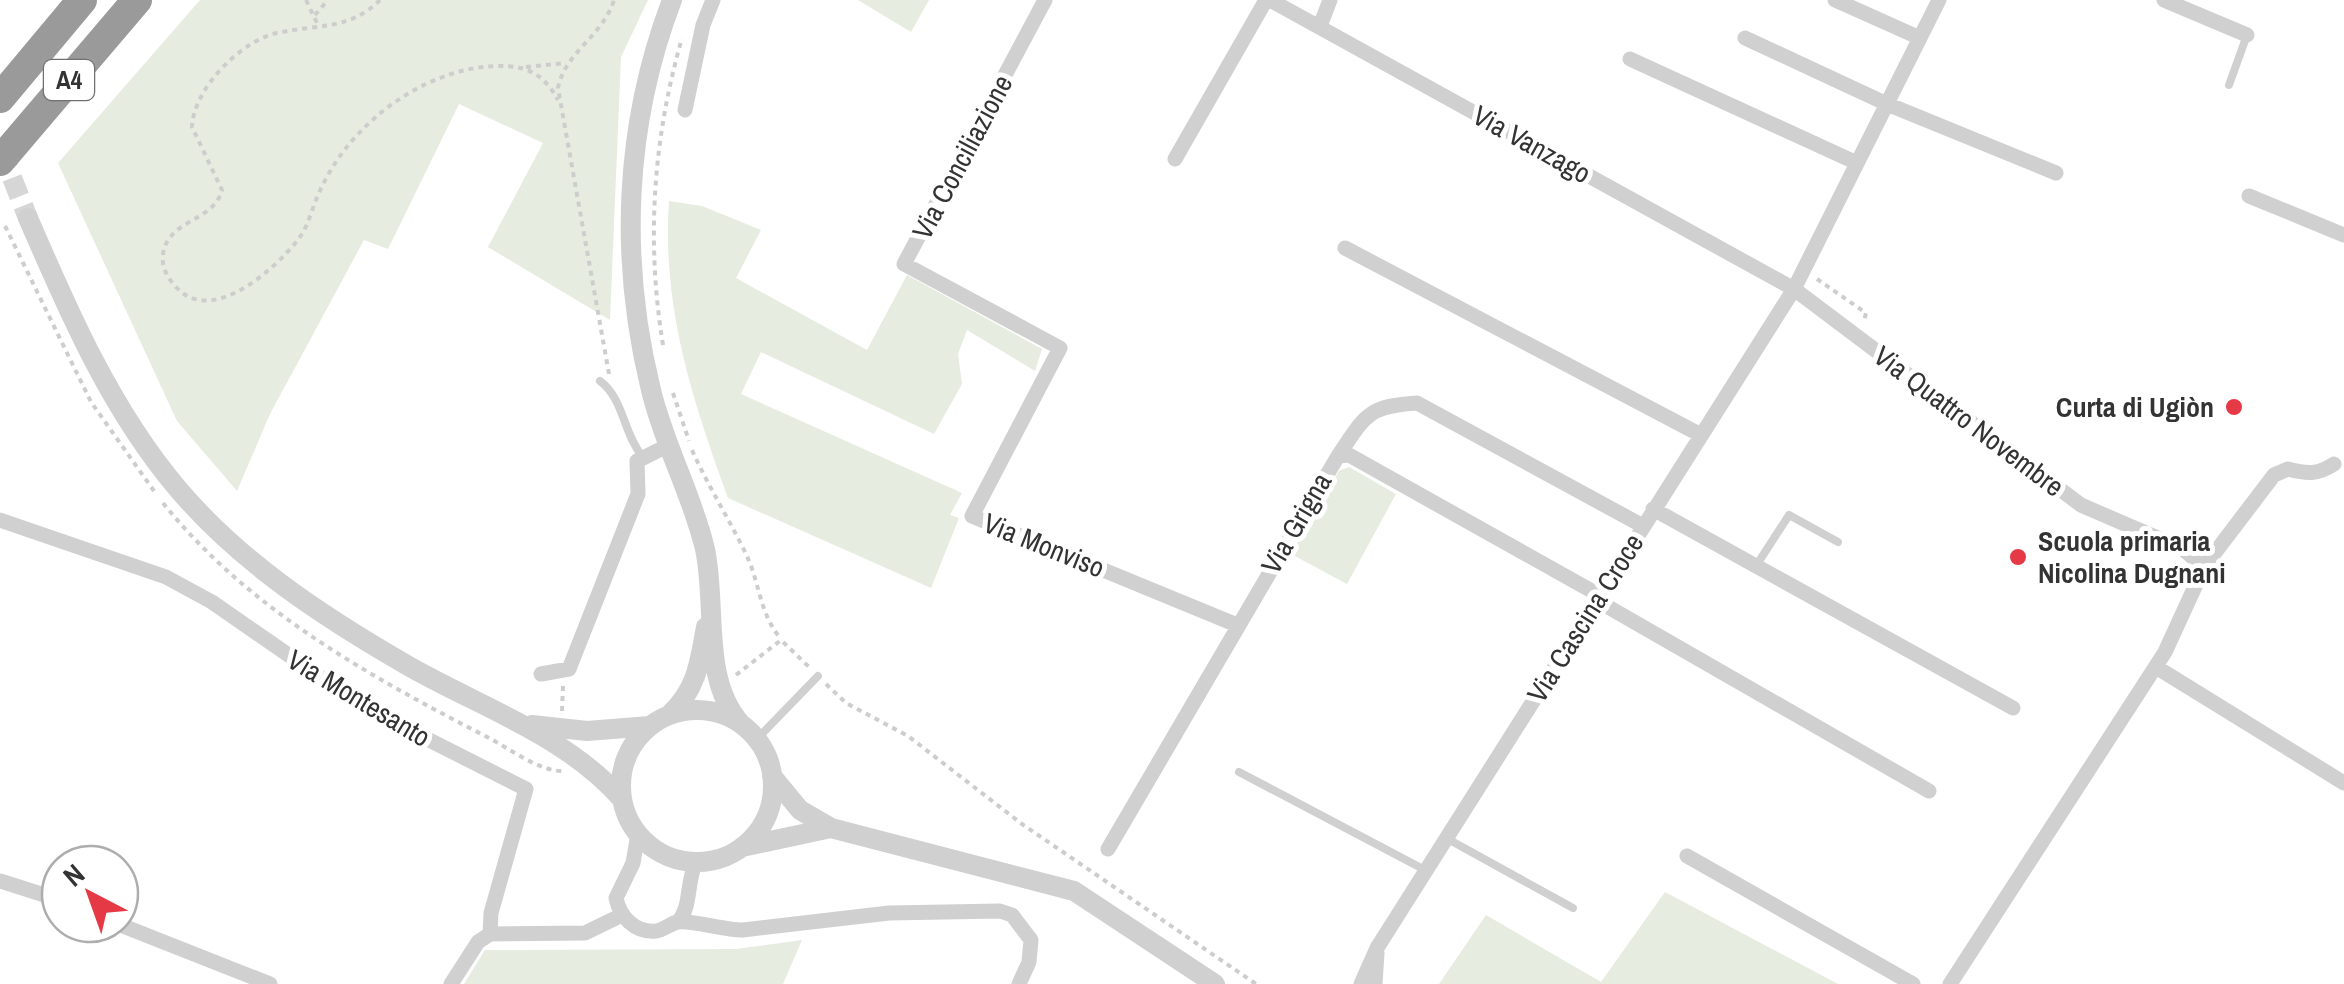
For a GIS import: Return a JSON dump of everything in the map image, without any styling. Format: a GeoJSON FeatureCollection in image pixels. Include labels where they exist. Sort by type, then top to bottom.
{"type":"FeatureCollection","features":[{"type":"Feature","properties":{"kind":"highway","name":"A4"},"geometry":{"type":"LineString","coordinates":[[0,98],[82,0]]}},
{"type":"Feature","properties":{"kind":"highway","name":"A4"},"geometry":{"type":"LineString","coordinates":[[0,161],[137,0]]}},
{"type":"Feature","properties":{"kind":"street"},"geometry":{"type":"LineString","coordinates":[[672,0],[641,105],[632,163],[630,235],[637,319],[667,446],[697,522],[724,705],[749,731],[772,776],[800,810],[831,828],[1074,891],[1215,984]]}},
{"type":"Feature","properties":{"kind":"street"},"geometry":{"type":"LineString","coordinates":[[685,110],[702,25],[713,0]]}},
{"type":"Feature","properties":{"kind":"street","name":"Via Conciliazione"},"geometry":{"type":"LineString","coordinates":[[1045,0],[904,264],[1060,348]]}},
{"type":"Feature","properties":{"kind":"street"},"geometry":{"type":"LineString","coordinates":[[1175,160],[1268,0]]}},
{"type":"Feature","properties":{"kind":"street","name":"Via Vanzago"},"geometry":{"type":"LineString","coordinates":[[1268,0],[1794,289]]}},
{"type":"Feature","properties":{"kind":"street"},"geometry":{"type":"LineString","coordinates":[[1320,26],[1330,0]]}},
{"type":"Feature","properties":{"kind":"street"},"geometry":{"type":"LineString","coordinates":[[1834,0],[1920,38]]}},
{"type":"Feature","properties":{"kind":"street","name":"Via Cascina Croce"},"geometry":{"type":"LineString","coordinates":[[1361,984],[1377,948],[1794,289],[1938,0]]}},
{"type":"Feature","properties":{"kind":"street"},"geometry":{"type":"LineString","coordinates":[[2164,0],[2247,35]]}},
{"type":"Feature","properties":{"kind":"street"},"geometry":{"type":"LineString","coordinates":[[1745,38],[1887,104],[2056,173]]}},
{"type":"Feature","properties":{"kind":"street"},"geometry":{"type":"LineString","coordinates":[[1630,59],[1857,162]]}},
{"type":"Feature","properties":{"kind":"street"},"geometry":{"type":"LineString","coordinates":[[2248,196],[2344,236]]}},
{"type":"Feature","properties":{"kind":"street"},"geometry":{"type":"LineString","coordinates":[[28,218],[62,297],[120,406],[178,489],[226,538],[338,625],[410,667],[527,724],[602,776],[622,798],[638,834],[668,857],[696,862],[831,828]]}},
{"type":"Feature","properties":{"kind":"street"},"geometry":{"type":"LineString","coordinates":[[1345,248],[1699,434]]}},
{"type":"Feature","properties":{"kind":"street","name":"Via Quattro Novembre"},"geometry":{"type":"LineString","coordinates":[[1794,289],[2081,505],[2182,549],[2204,567]]}},
{"type":"Feature","properties":{"kind":"street","name":"Via Monviso"},"geometry":{"type":"LineString","coordinates":[[1060,348],[972,516],[1236,624]]}},
{"type":"Feature","properties":{"kind":"street"},"geometry":{"type":"LineString","coordinates":[[1338,456],[1368,413],[1379,406],[1417,403],[1643,526]]}},
{"type":"Feature","properties":{"kind":"street"},"geometry":{"type":"LineString","coordinates":[[542,674],[562,674],[577,654],[638,494],[634,469],[642,456],[667,446]]}},
{"type":"Feature","properties":{"kind":"street","name":"Via Grigna"},"geometry":{"type":"LineString","coordinates":[[1108,849],[1236,624],[1338,456],[1349,455],[1929,790]]}},
{"type":"Feature","properties":{"kind":"street"},"geometry":{"type":"LineString","coordinates":[[1950,984],[2156,667],[2192,602],[2204,567],[2274,476],[2288,469],[2308,475],[2334,464]]}},
{"type":"Feature","properties":{"kind":"street"},"geometry":{"type":"LineString","coordinates":[[1653,509],[2013,708]]}},
{"type":"Feature","properties":{"kind":"street","name":"Via Montesanto"},"geometry":{"type":"LineString","coordinates":[[0,520],[166,577],[212,602],[362,706],[526,788],[491,913],[490,934],[478,942],[451,984]]}},
{"type":"Feature","properties":{"kind":"street"},"geometry":{"type":"LineString","coordinates":[[622,798],[626,758],[650,726],[670,715],[687,698],[697,674],[710,590]]}},
{"type":"Feature","properties":{"kind":"street"},"geometry":{"type":"LineString","coordinates":[[2156,667],[2344,782]]}},
{"type":"Feature","properties":{"kind":"street"},"geometry":{"type":"LineString","coordinates":[[670,715],[706,710],[749,731]]}},
{"type":"Feature","properties":{"kind":"street"},"geometry":{"type":"LineString","coordinates":[[527,724],[587,730],[650,726]]}},
{"type":"Feature","properties":{"kind":"street"},"geometry":{"type":"LineString","coordinates":[[740,848],[766,816],[772,776]]}},
{"type":"Feature","properties":{"kind":"street"},"geometry":{"type":"LineString","coordinates":[[638,834],[633,862],[618,886],[616,898],[622,914],[648,930],[678,922],[708,929],[743,930],[889,913],[1000,910],[1012,914],[1031,940],[1030,962],[1018,984]]}},
{"type":"Feature","properties":{"kind":"street"},"geometry":{"type":"LineString","coordinates":[[1687,856],[1912,984]]}},
{"type":"Feature","properties":{"kind":"street"},"geometry":{"type":"LineString","coordinates":[[696,862],[686,882],[688,905],[708,929]]}},
{"type":"Feature","properties":{"kind":"street"},"geometry":{"type":"LineString","coordinates":[[0,881],[40,894]]}},
{"type":"Feature","properties":{"kind":"street"},"geometry":{"type":"LineString","coordinates":[[678,922],[688,905]]}},
{"type":"Feature","properties":{"kind":"street"},"geometry":{"type":"LineString","coordinates":[[490,934],[584,933],[622,914]]}},
{"type":"Feature","properties":{"kind":"street"},"geometry":{"type":"LineString","coordinates":[[140,933],[270,984]]}},
{"type":"Feature","properties":{"kind":"street","name":"Via Cascina Croce"},"geometry":{"type":"LineString","coordinates":[[1375,984],[1377,948]]}},
{"type":"Feature","properties":{"kind":"lane"},"geometry":{"type":"LineString","coordinates":[[2229,85],[2247,35]]}},
{"type":"Feature","properties":{"kind":"lane"},"geometry":{"type":"LineString","coordinates":[[600,381],[610,389],[632,444],[642,456]]}},
{"type":"Feature","properties":{"kind":"lane"},"geometry":{"type":"LineString","coordinates":[[1756,566],[1789,515],[1838,542]]}},
{"type":"Feature","properties":{"kind":"lane"},"geometry":{"type":"LineString","coordinates":[[749,731],[818,676]]}},
{"type":"Feature","properties":{"kind":"lane"},"geometry":{"type":"LineString","coordinates":[[1238,772],[1426,871]]}},
{"type":"Feature","properties":{"kind":"lane"},"geometry":{"type":"LineString","coordinates":[[1446,838],[1572,908]]}},
{"type":"Feature","properties":{"kind":"path"},"geometry":{"type":"LineString","coordinates":[[306,0],[320,28]]}},
{"type":"Feature","properties":{"kind":"path"},"geometry":{"type":"LineString","coordinates":[[314,16],[328,0]]}},
{"type":"Feature","properties":{"kind":"path"},"geometry":{"type":"LineString","coordinates":[[380,0],[352,21],[273,34],[249,48],[202,90],[192,127],[222,190],[214,208],[188,222],[167,240],[163,264],[173,285],[190,300],[212,302],[232,293],[297,242],[336,161],[383,110],[414,89],[468,70],[568,62]]}},
{"type":"Feature","properties":{"kind":"path"},"geometry":{"type":"LineString","coordinates":[[558,100],[561,72],[601,29],[614,0]]}},
{"type":"Feature","properties":{"kind":"path"},"geometry":{"type":"LineString","coordinates":[[664,356],[653,247],[653,186],[662,121],[687,21]]}},
{"type":"Feature","properties":{"kind":"path"},"geometry":{"type":"LineString","coordinates":[[526,67],[550,84],[558,100],[599,305],[610,389]]}},
{"type":"Feature","properties":{"kind":"path"},"geometry":{"type":"LineString","coordinates":[[672,390],[716,505],[746,555],[763,613],[782,640]]}},
{"type":"Feature","properties":{"kind":"path"},"geometry":{"type":"LineString","coordinates":[[562,674],[560,709],[575,716]]}},
{"type":"Feature","properties":{"kind":"shaded area"},"geometry":{"type":"Polygon","coordinates":[[[200,0],[648,0],[621,57],[610,320],[488,247],[543,143],[459,104],[388,249],[364,240],[270,414],[237,491],[177,421],[58,163],[200,0]]]}},
{"type":"Feature","properties":{"kind":"shaded area"},"geometry":{"type":"Polygon","coordinates":[[[858,0],[929,0],[911,32],[858,0]]]}},
{"type":"Feature","properties":{"kind":"shaded area"},"geometry":{"type":"Polygon","coordinates":[[[669,201],[702,206],[761,230],[736,278],[867,350],[907,275],[1042,349],[1035,371],[967,330],[958,354],[962,384],[934,434],[761,352],[741,394],[962,493],[950,515],[959,518],[931,588],[728,498],[682,352],[670,279],[669,201]]]}},
{"type":"Feature","properties":{"kind":"shaded area"},"geometry":{"type":"Polygon","coordinates":[[[1349,467],[1396,494],[1347,584],[1291,554],[1339,471],[1349,467]]]}},
{"type":"Feature","properties":{"kind":"shaded area"},"geometry":{"type":"Polygon","coordinates":[[[1665,892],[1838,984],[1439,984],[1486,915],[1601,982],[1665,892]]]}},
{"type":"Feature","properties":{"kind":"shaded area"},"geometry":{"type":"Polygon","coordinates":[[[802,940],[783,984],[464,984],[485,950],[736,949],[802,940]]]}},
{"type":"Feature","properties":{"kind":"tunnel"},"geometry":{"type":"LineString","coordinates":[[1,150],[28,218]]}},
{"type":"Feature","properties":{"kind":"place","name":"Curta di Ugiòn"},"geometry":{"type":"Point","coordinates":[2234,407]}},
{"type":"Feature","properties":{"kind":"place","name":"Scuola primaria Nicolina Dugnani"},"geometry":{"type":"Point","coordinates":[2018,557]}}]}
